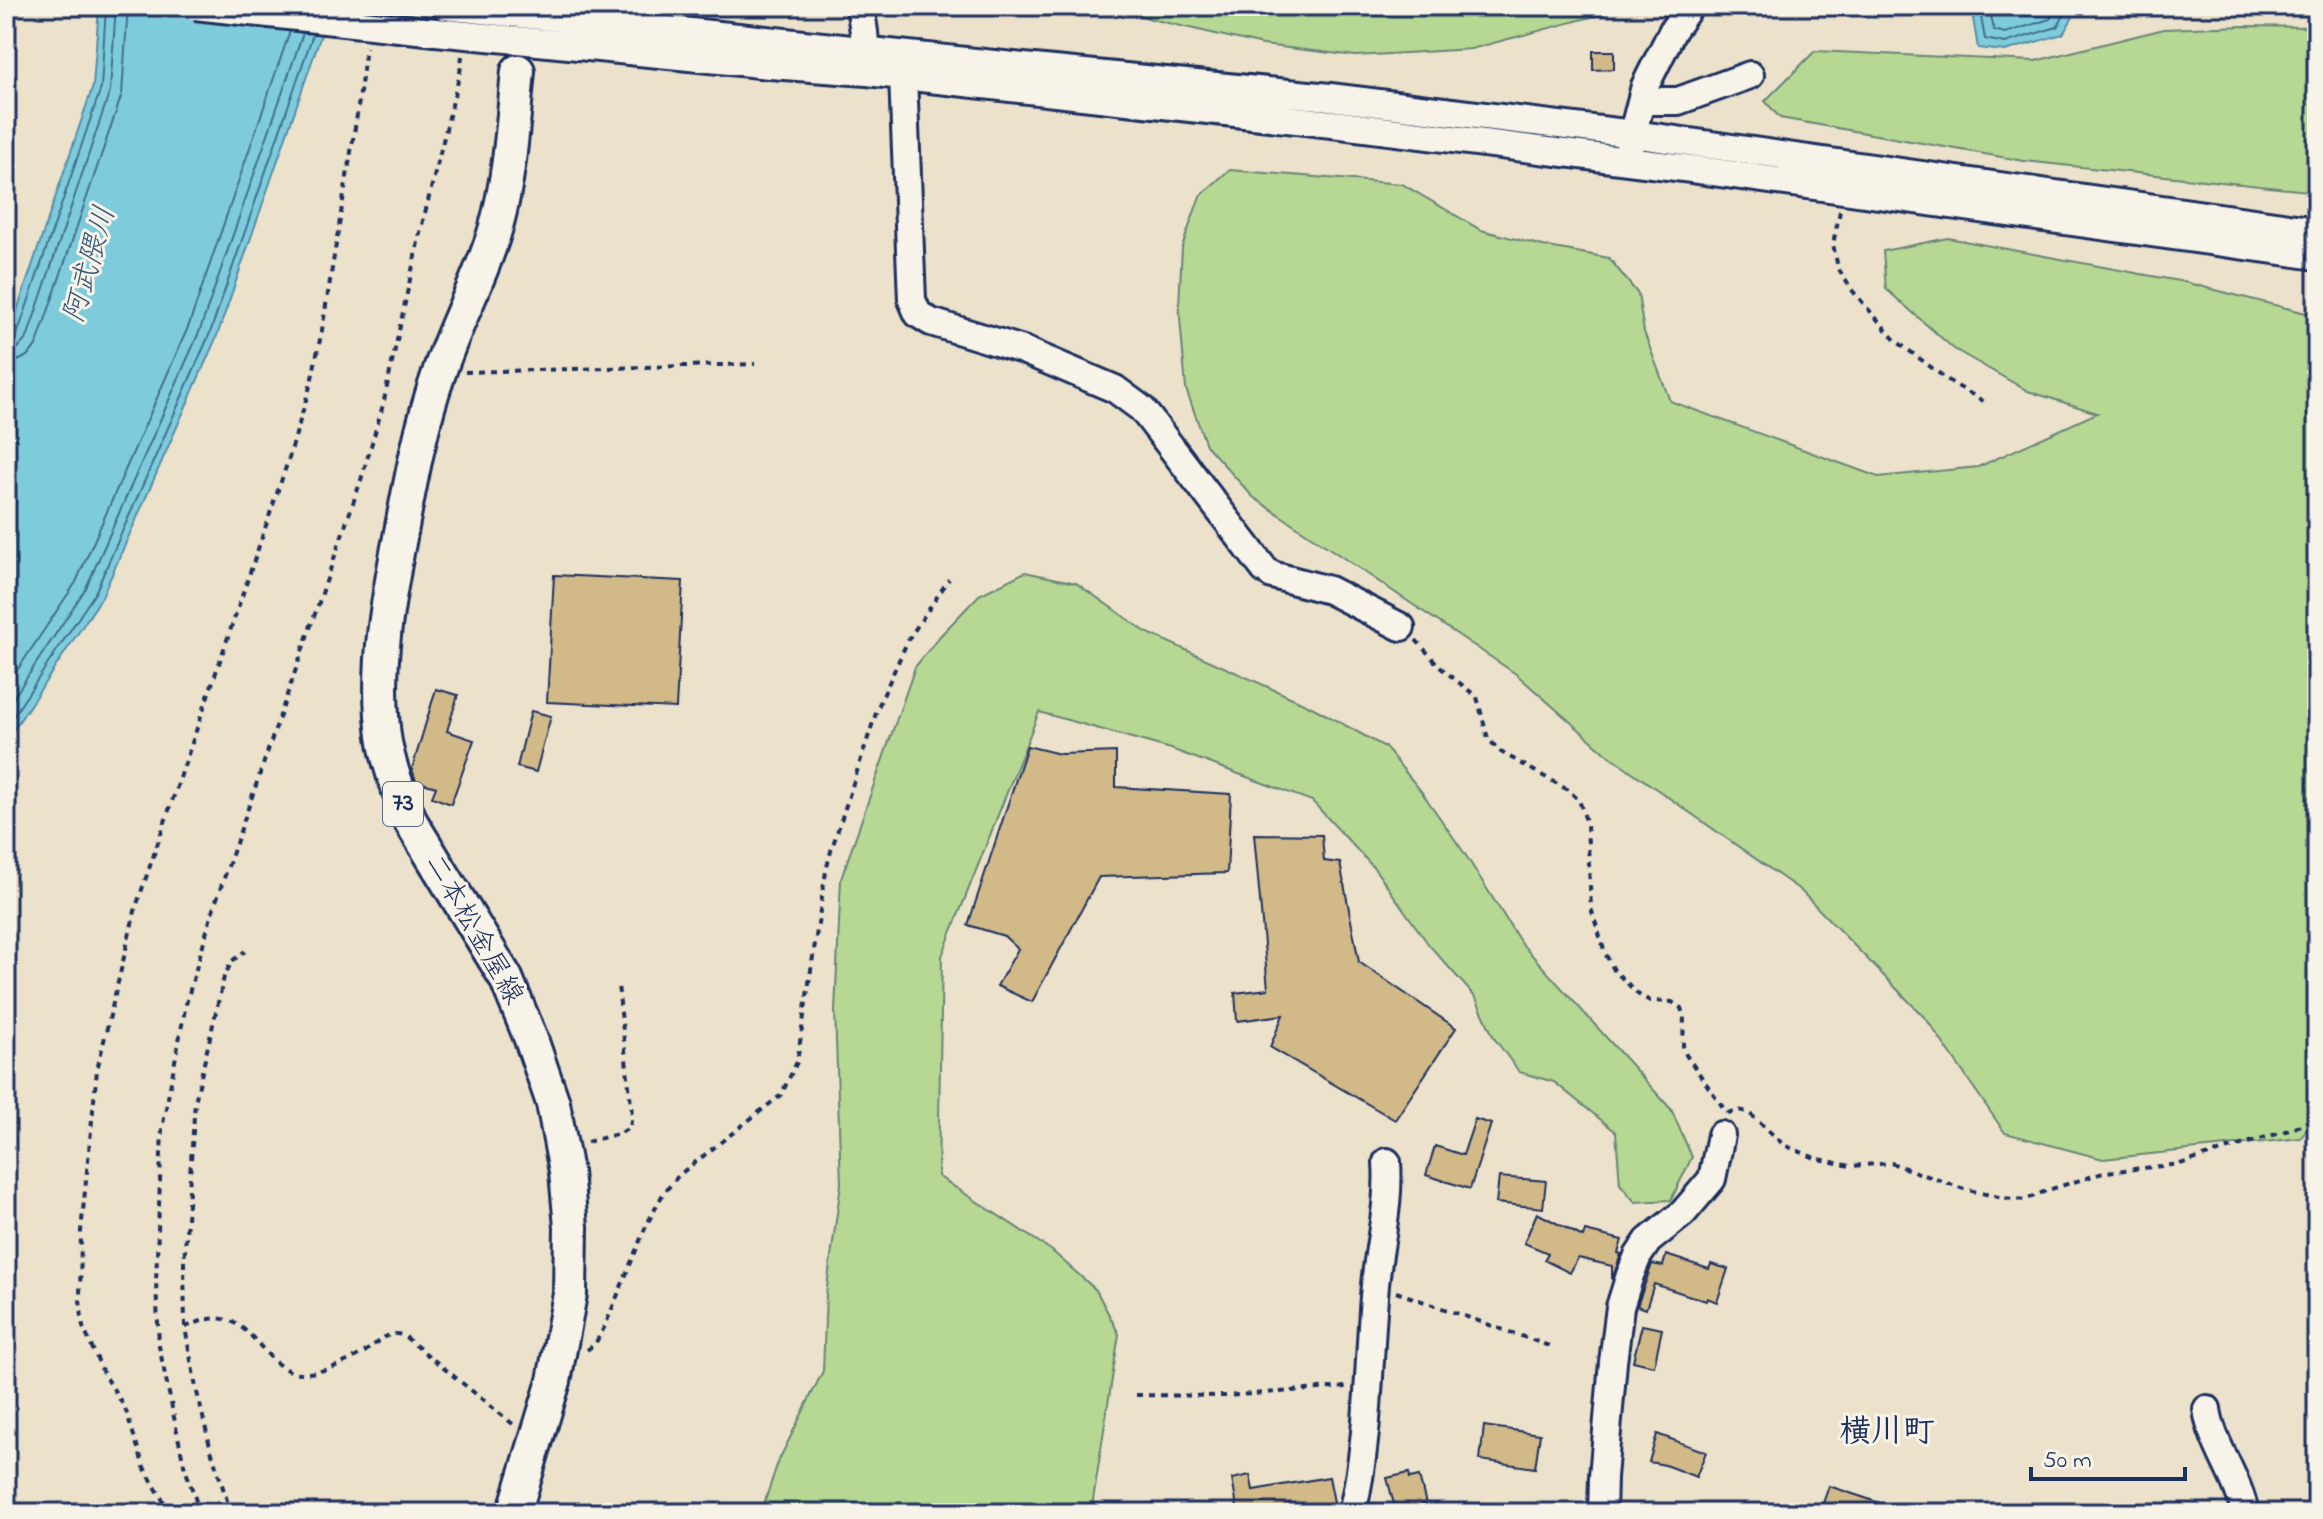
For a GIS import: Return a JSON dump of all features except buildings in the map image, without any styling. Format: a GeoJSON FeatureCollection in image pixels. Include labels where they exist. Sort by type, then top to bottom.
{"type":"FeatureCollection","features":[{"type":"Feature","properties":{"kind":"main road","name":"二本松金屋線"},"geometry":{"type":"LineString","coordinates":[[514,1513],[559,1360],[570,1294],[571,1227],[561,1148],[553,1103],[506,978],[411,822],[392,771],[384,738],[380,676],[388,603],[411,480],[438,373],[483,266],[496,226],[511,146],[518,71]]}},
{"type":"Feature","properties":{"kind":"street"},"geometry":{"type":"LineString","coordinates":[[195,6],[464,36],[1330,97],[1633,134],[2317,231]]}},
{"type":"Feature","properties":{"kind":"street"},"geometry":{"type":"LineString","coordinates":[[860,6],[866,62]]}},
{"type":"Feature","properties":{"kind":"street"},"geometry":{"type":"LineString","coordinates":[[1626,160],[1645,86],[1673,30],[1690,6]]}},
{"type":"Feature","properties":{"kind":"street"},"geometry":{"type":"LineString","coordinates":[[461,7],[866,62],[903,76],[1626,160],[2317,256]]}},
{"type":"Feature","properties":{"kind":"street"},"geometry":{"type":"LineString","coordinates":[[1642,101],[1678,101],[1750,75]]}},
{"type":"Feature","properties":{"kind":"street"},"geometry":{"type":"LineString","coordinates":[[903,76],[912,300],[918,314],[931,322],[1023,350],[1115,389],[1142,409],[1265,570],[1272,575],[1329,590],[1401,627]]}},
{"type":"Feature","properties":{"kind":"street"},"geometry":{"type":"LineString","coordinates":[[1602,1513],[1613,1362],[1620,1307],[1630,1275],[1648,1241],[1683,1213],[1712,1179],[1724,1124]]}},
{"type":"Feature","properties":{"kind":"street"},"geometry":{"type":"LineString","coordinates":[[1352,1513],[1362,1473],[1375,1285],[1389,1187],[1387,1162]]}},
{"type":"Feature","properties":{"kind":"street"},"geometry":{"type":"LineString","coordinates":[[2207,1409],[2209,1425],[2242,1499],[2245,1513]]}},
{"type":"Feature","properties":{"kind":"path"},"geometry":{"type":"LineString","coordinates":[[200,1513],[184,1465],[159,1346],[156,1281],[162,1129],[186,1004],[212,913],[361,480],[383,405],[420,233],[460,73],[464,36]]}},
{"type":"Feature","properties":{"kind":"path"},"geometry":{"type":"LineString","coordinates":[[170,1513],[144,1467],[125,1408],[103,1372],[83,1327],[80,1300],[81,1231],[97,1070],[136,907],[289,458],[311,383],[355,131],[367,37]]}},
{"type":"Feature","properties":{"kind":"path"},"geometry":{"type":"LineString","coordinates":[[1843,189],[1833,244],[1838,268],[1851,289],[1895,340],[1952,383],[1985,402]]}},
{"type":"Feature","properties":{"kind":"path"},"geometry":{"type":"LineString","coordinates":[[438,373],[755,364]]}},
{"type":"Feature","properties":{"kind":"path"},"geometry":{"type":"LineString","coordinates":[[559,1360],[575,1360],[595,1344],[663,1194],[679,1175],[781,1095],[790,1081],[797,1062],[831,851],[878,707],[908,640],[949,579]]}},
{"type":"Feature","properties":{"kind":"path"},"geometry":{"type":"LineString","coordinates":[[1401,627],[1441,668],[1477,697],[1488,739],[1501,752],[1568,790],[1579,800],[1587,824],[1591,908],[1605,953],[1614,970],[1639,995],[1650,1001],[1672,1002],[1681,1008],[1686,1055],[1724,1124],[1738,1110],[1748,1112],[1784,1145],[1815,1158],[1850,1166],[1891,1163],[1964,1189],[2025,1200],[2106,1172],[2180,1164],[2292,1129],[2317,1117]]}},
{"type":"Feature","properties":{"kind":"path"},"geometry":{"type":"LineString","coordinates":[[231,1513],[196,1388],[185,1327],[184,1263],[195,1102],[224,977],[232,961],[245,951]]}},
{"type":"Feature","properties":{"kind":"path"},"geometry":{"type":"LineString","coordinates":[[561,1148],[621,1133],[630,1127],[632,1114],[618,985]]}},
{"type":"Feature","properties":{"kind":"path"},"geometry":{"type":"LineString","coordinates":[[1375,1285],[1552,1347]]}},
{"type":"Feature","properties":{"kind":"path"},"geometry":{"type":"LineString","coordinates":[[185,1327],[208,1319],[238,1323],[285,1370],[300,1374],[322,1371],[362,1354],[387,1334],[403,1335],[514,1425],[534,1453]]}},
{"type":"Feature","properties":{"kind":"path"},"geometry":{"type":"LineString","coordinates":[[1136,1395],[1225,1396],[1369,1386]]}},
{"type":"Feature","properties":{"kind":"green space"},"geometry":{"type":"Polygon","coordinates":[[[1113,6],[1605,6],[1606,13],[1471,49],[1356,56],[1263,45],[1151,19],[1113,6]]]}},
{"type":"Feature","properties":{"kind":"green space"},"geometry":{"type":"Polygon","coordinates":[[[2317,27],[2317,192],[2024,161],[1780,118],[1765,101],[1815,51],[2035,61],[2164,29],[2317,27]]]}},
{"type":"Feature","properties":{"kind":"green space"},"geometry":{"type":"Polygon","coordinates":[[[1229,170],[1402,184],[1481,230],[1609,258],[1638,294],[1644,332],[1670,401],[1878,477],[1978,467],[2097,413],[2028,391],[1954,349],[1886,289],[1883,251],[1948,238],[2184,282],[2310,314],[2317,322],[2317,882],[2309,903],[2317,934],[2317,1112],[2301,1138],[2103,1159],[2005,1133],[1927,1020],[1800,890],[1608,755],[1516,674],[1253,497],[1206,445],[1186,389],[1179,306],[1182,247],[1200,196],[1229,170]]]}},
{"type":"Feature","properties":{"kind":"green space"},"geometry":{"type":"Polygon","coordinates":[[[1025,572],[1076,583],[1146,632],[1310,706],[1385,747],[1421,791],[1465,854],[1521,943],[1671,1109],[1692,1157],[1671,1200],[1635,1202],[1620,1184],[1616,1132],[1554,1082],[1519,1072],[1494,1038],[1476,998],[1429,945],[1374,868],[1312,801],[1171,749],[1039,712],[942,956],[938,1176],[1051,1250],[1096,1290],[1119,1334],[1091,1513],[761,1513],[778,1462],[823,1371],[826,1294],[841,1184],[835,1011],[841,879],[915,667],[979,595],[1025,572]]]}},
{"type":"Feature","properties":{"kind":"water","name":"阿武隈川"},"geometry":{"type":"Polygon","coordinates":[[[99,6],[331,6],[217,336],[102,597],[6,741],[6,343],[93,86],[99,6]]]}},
{"type":"Feature","properties":{"kind":"water"},"geometry":{"type":"Polygon","coordinates":[[[1971,6],[2075,6],[2073,17],[2063,34],[2005,51],[1978,48],[1971,6]]]}},
{"type":"Feature","properties":{"kind":"district","name":"横川町"},"geometry":{"type":"Point","coordinates":[1887,1433]}}]}
